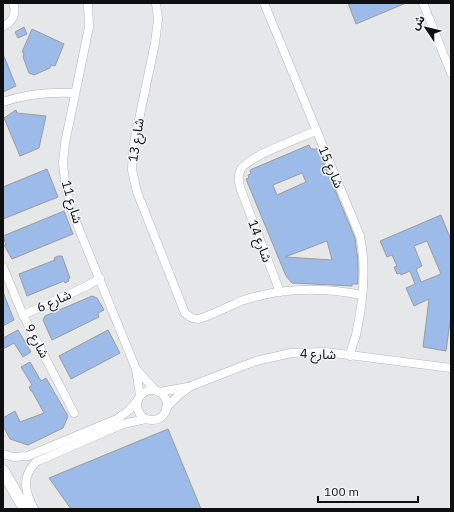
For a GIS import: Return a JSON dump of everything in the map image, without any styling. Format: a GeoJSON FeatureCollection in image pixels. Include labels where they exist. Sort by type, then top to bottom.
{"type":"FeatureCollection","features":[{"type":"Feature","properties":{"kind":"main road"},"geometry":{"type":"LineString","coordinates":[[3,471],[25,509]]}},
{"type":"Feature","properties":{"kind":"street"},"geometry":{"type":"LineString","coordinates":[[3,22],[10,13],[10,3]]}},
{"type":"Feature","properties":{"kind":"street"},"geometry":{"type":"LineString","coordinates":[[3,26],[10,23],[14,15],[13,3]]}},
{"type":"Feature","properties":{"kind":"street","name":"شارع 11"},"geometry":{"type":"LineString","coordinates":[[88,3],[88,27],[64,153],[65,182],[72,212],[102,281],[136,368],[139,398]]}},
{"type":"Feature","properties":{"kind":"street","name":"شارع 13"},"geometry":{"type":"LineString","coordinates":[[156,3],[158,19],[155,43],[133,148],[132,170],[137,192],[178,294],[186,306],[194,313],[213,312],[248,299],[280,292],[331,291],[362,295]]}},
{"type":"Feature","properties":{"kind":"street","name":"شارع 15"},"geometry":{"type":"LineString","coordinates":[[264,3],[360,236],[364,264],[362,295],[353,356]]}},
{"type":"Feature","properties":{"kind":"street"},"geometry":{"type":"LineString","coordinates":[[423,3],[451,73]]}},
{"type":"Feature","properties":{"kind":"street"},"geometry":{"type":"LineString","coordinates":[[3,102],[27,96],[54,93],[74,96]]}},
{"type":"Feature","properties":{"kind":"street","name":"شارع 14"},"geometry":{"type":"LineString","coordinates":[[280,292],[241,190],[234,178],[235,169],[240,162],[258,156],[316,131]]}},
{"type":"Feature","properties":{"kind":"street","name":"شارع 9"},"geometry":{"type":"LineString","coordinates":[[3,267],[23,315],[74,413]]}},
{"type":"Feature","properties":{"kind":"street","name":"شارع 6"},"geometry":{"type":"LineString","coordinates":[[23,315],[102,281]]}},
{"type":"Feature","properties":{"kind":"street","name":"شارع 4"},"geometry":{"type":"LineString","coordinates":[[157,391],[191,386],[245,364],[280,355],[314,352],[451,368]]}},
{"type":"Feature","properties":{"kind":"street","name":"شارع 11"},"geometry":{"type":"LineString","coordinates":[[136,368],[157,391]]}},
{"type":"Feature","properties":{"kind":"street","name":"شارع 4"},"geometry":{"type":"LineString","coordinates":[[166,408],[175,398],[191,386]]}},
{"type":"Feature","properties":{"kind":"street"},"geometry":{"type":"LineString","coordinates":[[3,454],[20,457],[117,419],[128,411],[147,391],[157,391],[164,397],[166,408],[162,416],[157,419],[146,419],[122,424],[36,462],[28,472],[25,485],[26,492],[34,509]]}},
{"type":"Feature","properties":{"kind":"street"},"geometry":{"type":"LineString","coordinates":[[139,398],[139,413],[146,419]]}},
{"type":"Feature","properties":{"kind":"building"},"geometry":{"type":"Polygon","coordinates":[[[348,3],[406,3],[356,24],[348,3]]]}},
{"type":"Feature","properties":{"kind":"building"},"geometry":{"type":"Polygon","coordinates":[[[24,27],[27,34],[18,38],[15,32],[24,27]]]}},
{"type":"Feature","properties":{"kind":"building"},"geometry":{"type":"Polygon","coordinates":[[[32,29],[64,44],[55,66],[51,65],[50,68],[34,75],[29,73],[23,57],[24,53],[22,52],[32,29]]]}},
{"type":"Feature","properties":{"kind":"building"},"geometry":{"type":"Polygon","coordinates":[[[3,54],[16,86],[3,92],[3,54]]]}},
{"type":"Feature","properties":{"kind":"building"},"geometry":{"type":"Polygon","coordinates":[[[16,110],[17,113],[46,116],[39,148],[20,156],[4,118],[16,110]]]}},
{"type":"Feature","properties":{"kind":"building"},"geometry":{"type":"Polygon","coordinates":[[[309,145],[311,149],[318,149],[355,238],[358,261],[358,284],[352,284],[352,286],[292,283],[286,276],[246,179],[249,178],[248,175],[251,174],[250,170],[309,145]],[[302,173],[273,185],[277,195],[306,182],[302,173]],[[327,241],[285,257],[332,260],[327,241]]]}},
{"type":"Feature","properties":{"kind":"building"},"geometry":{"type":"Polygon","coordinates":[[[47,169],[58,197],[3,219],[3,187],[47,169]]]}},
{"type":"Feature","properties":{"kind":"building"},"geometry":{"type":"Polygon","coordinates":[[[64,211],[73,234],[12,259],[4,245],[6,245],[3,236],[64,211]]]}},
{"type":"Feature","properties":{"kind":"building"},"geometry":{"type":"Polygon","coordinates":[[[441,215],[451,240],[451,315],[446,351],[423,347],[429,299],[414,306],[406,288],[415,284],[410,271],[401,275],[400,273],[397,274],[394,267],[397,266],[392,255],[387,257],[380,241],[441,215]],[[427,241],[414,246],[422,266],[416,269],[421,282],[441,274],[427,241]]]}},
{"type":"Feature","properties":{"kind":"building"},"geometry":{"type":"Polygon","coordinates":[[[62,256],[70,278],[68,279],[69,281],[65,283],[64,281],[27,296],[19,274],[55,260],[54,258],[62,256]]]}},
{"type":"Feature","properties":{"kind":"building"},"geometry":{"type":"Polygon","coordinates":[[[3,292],[14,320],[3,326],[3,292]]]}},
{"type":"Feature","properties":{"kind":"building"},"geometry":{"type":"Polygon","coordinates":[[[92,296],[97,298],[104,310],[98,313],[99,317],[52,340],[43,320],[45,316],[92,296]]]}},
{"type":"Feature","properties":{"kind":"building"},"geometry":{"type":"Polygon","coordinates":[[[18,330],[31,352],[23,357],[14,343],[3,349],[3,338],[18,330]]]}},
{"type":"Feature","properties":{"kind":"building"},"geometry":{"type":"Polygon","coordinates":[[[108,330],[120,353],[71,379],[59,356],[108,330]]]}},
{"type":"Feature","properties":{"kind":"building"},"geometry":{"type":"Polygon","coordinates":[[[30,362],[41,381],[46,378],[68,416],[63,428],[28,445],[10,439],[3,426],[3,418],[15,411],[20,422],[44,413],[29,387],[32,385],[21,367],[30,362]]]}},
{"type":"Feature","properties":{"kind":"building"},"geometry":{"type":"Polygon","coordinates":[[[168,429],[201,509],[71,509],[49,478],[168,429]]]}}]}
